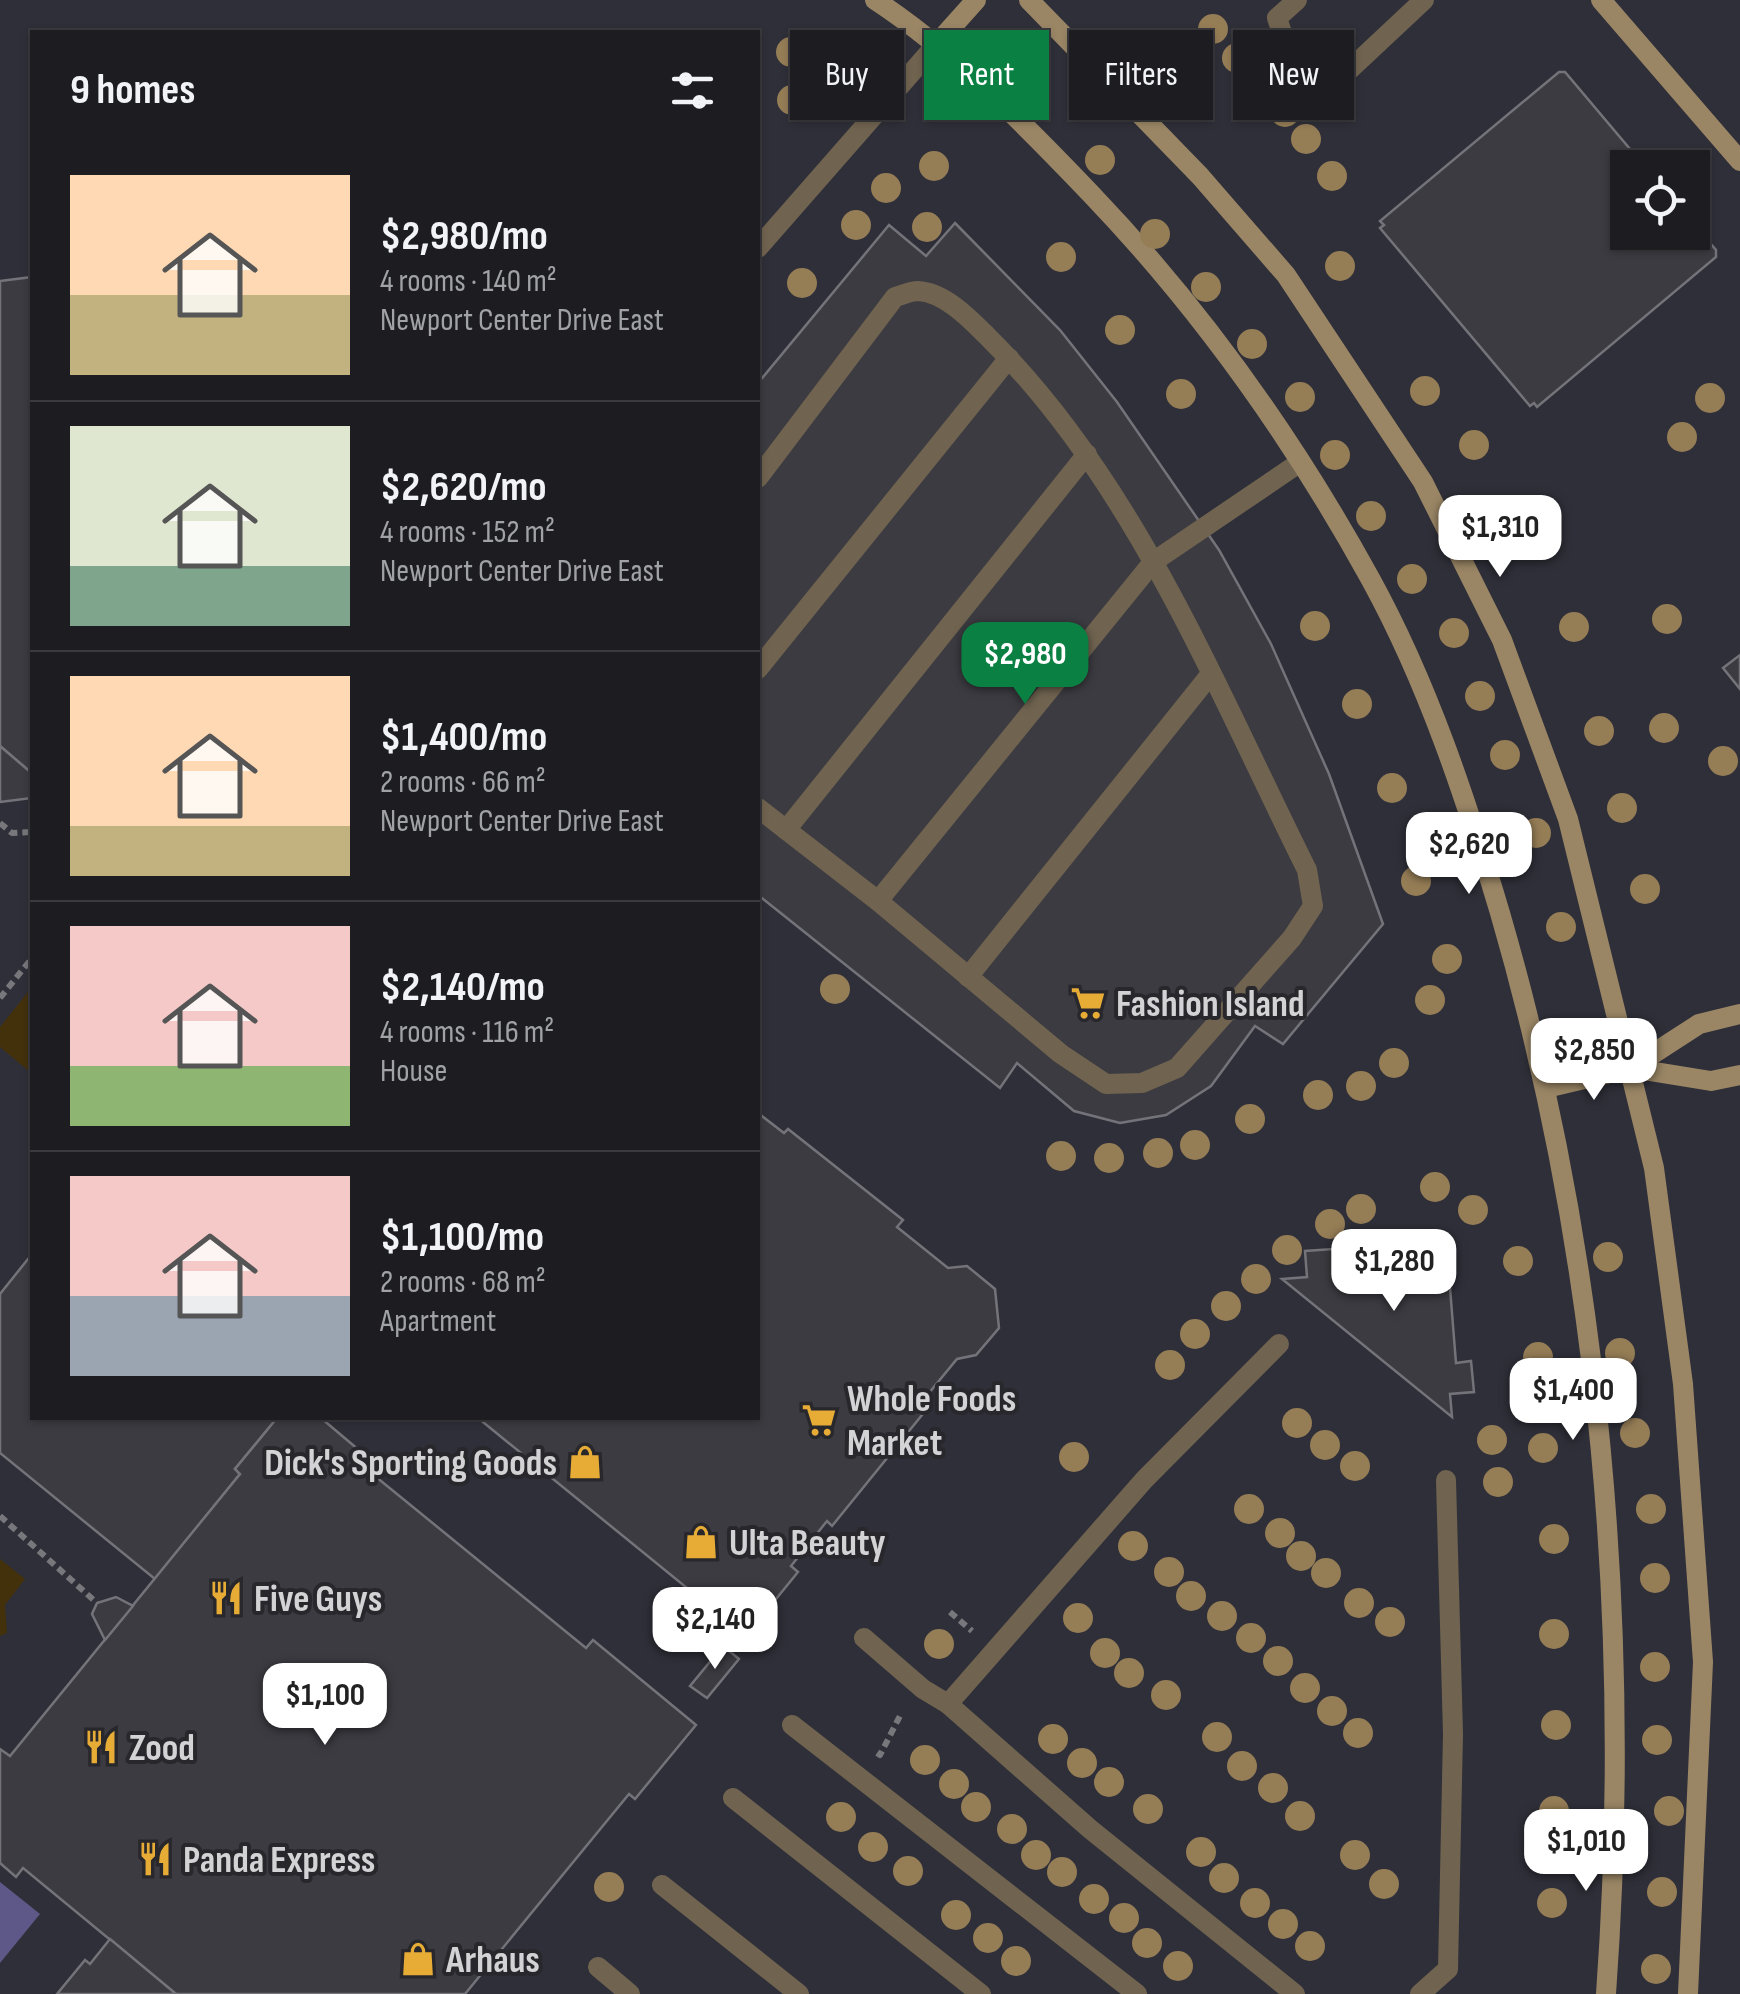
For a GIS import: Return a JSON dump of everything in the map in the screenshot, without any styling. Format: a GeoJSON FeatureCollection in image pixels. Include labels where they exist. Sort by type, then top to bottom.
{"type":"FeatureCollection","features":[{"type":"Feature","properties":{"kind":"main road"},"geometry":{"type":"LineString","coordinates":[[876,0],[924,39]]}},
{"type":"Feature","properties":{"kind":"main road"},"geometry":{"type":"LineString","coordinates":[[949,30],[976,0]]}},
{"type":"Feature","properties":{"kind":"main road"},"geometry":{"type":"LineString","coordinates":[[1029,0],[1200,176],[1286,275],[1423,482],[1502,640],[1568,819],[1654,1168],[1683,1384],[1703,1662],[1688,1994]]}},
{"type":"Feature","properties":{"kind":"main road"},"geometry":{"type":"LineString","coordinates":[[1601,0],[1740,162]]}},
{"type":"Feature","properties":{"kind":"main road"},"geometry":{"type":"LineString","coordinates":[[1017,120],[1150,256],[1256,391],[1372,582],[1424,696],[1472,817],[1531,1015],[1588,1340],[1611,1574],[1615,1796],[1606,1994]]}},
{"type":"Feature","properties":{"kind":"main road"},"geometry":{"type":"LineString","coordinates":[[1546,1088],[1631,1068],[1699,1024],[1740,1014]]}},
{"type":"Feature","properties":{"kind":"main road"},"geometry":{"type":"LineString","coordinates":[[1631,1068],[1711,1081],[1740,1075]]}},
{"type":"Feature","properties":{"kind":"lane"},"geometry":{"type":"LineString","coordinates":[[1296,0],[1277,18],[1290,57],[1309,82],[1345,74],[1424,0]]}},
{"type":"Feature","properties":{"kind":"lane"},"geometry":{"type":"LineString","coordinates":[[760,246],[924,58]]}},
{"type":"Feature","properties":{"kind":"lane"},"geometry":{"type":"LineString","coordinates":[[760,475],[895,297],[918,292],[942,300],[967,316],[1010,358],[1086,454],[1153,562],[1307,870],[1313,906],[1292,938],[1176,1068],[1142,1083],[1106,1084],[1061,1054],[760,810]]}},
{"type":"Feature","properties":{"kind":"lane"},"geometry":{"type":"LineString","coordinates":[[760,667],[1010,358]]}},
{"type":"Feature","properties":{"kind":"lane"},"geometry":{"type":"LineString","coordinates":[[786,830],[1086,454]]}},
{"type":"Feature","properties":{"kind":"lane"},"geometry":{"type":"LineString","coordinates":[[878,902],[1153,562],[1299,463]]}},
{"type":"Feature","properties":{"kind":"lane"},"geometry":{"type":"LineString","coordinates":[[968,978],[1210,676]]}},
{"type":"Feature","properties":{"kind":"lane"},"geometry":{"type":"LineString","coordinates":[[948,1704],[1144,1480],[1279,1344]]}},
{"type":"Feature","properties":{"kind":"lane"},"geometry":{"type":"LineString","coordinates":[[1420,1994],[1448,1969],[1453,1734],[1446,1480]]}},
{"type":"Feature","properties":{"kind":"lane"},"geometry":{"type":"LineString","coordinates":[[864,1638],[923,1689],[948,1704],[1150,1880],[1295,1994]]}},
{"type":"Feature","properties":{"kind":"lane"},"geometry":{"type":"LineString","coordinates":[[792,1724],[1137,1994]]}},
{"type":"Feature","properties":{"kind":"lane"},"geometry":{"type":"LineString","coordinates":[[733,1798],[981,1994]]}},
{"type":"Feature","properties":{"kind":"lane"},"geometry":{"type":"LineString","coordinates":[[662,1884],[799,1994]]}},
{"type":"Feature","properties":{"kind":"lane"},"geometry":{"type":"LineString","coordinates":[[598,1967],[630,1994]]}},
{"type":"Feature","properties":{"kind":"path"},"geometry":{"type":"LineString","coordinates":[[0,824],[12,833],[30,832]]}},
{"type":"Feature","properties":{"kind":"path"},"geometry":{"type":"LineString","coordinates":[[0,998],[30,960]]}},
{"type":"Feature","properties":{"kind":"path"},"geometry":{"type":"LineString","coordinates":[[0,1516],[97,1603]]}},
{"type":"Feature","properties":{"kind":"shaded area","name":"Fashion Island"},"geometry":{"type":"Polygon","coordinates":[[[0,0],[1740,0],[1740,1994],[0,1994],[0,0]]]}},
{"type":"Feature","properties":{"kind":"shaded area"},"geometry":{"type":"Polygon","coordinates":[[[30,990],[30,1072],[0,1047],[0,1027],[30,990]]]}},
{"type":"Feature","properties":{"kind":"shaded area"},"geometry":{"type":"Polygon","coordinates":[[[0,1559],[25,1579],[5,1605],[7,1633],[0,1636],[0,1559]]]}},
{"type":"Feature","properties":{"kind":"shaded area"},"geometry":{"type":"Polygon","coordinates":[[[0,1882],[40,1914],[0,1963],[0,1882]]]}},
{"type":"Feature","properties":{"kind":"building"},"geometry":{"type":"Polygon","coordinates":[[[1559,72],[1565,72],[1631,150],[1610,150],[1610,250],[1710,250],[1710,243],[1716,257],[1537,407],[1534,403],[1530,406],[1380,228],[1384,225],[1380,221],[1559,72]]]}},
{"type":"Feature","properties":{"kind":"building"},"geometry":{"type":"Polygon","coordinates":[[[955,223],[1060,330],[1117,402],[1219,550],[1271,644],[1329,774],[1383,924],[1283,1044],[1255,1026],[1211,1086],[1166,1115],[1120,1123],[1074,1111],[1017,1063],[1000,1088],[760,897],[760,381],[889,225],[926,256],[955,223]]]}},
{"type":"Feature","properties":{"kind":"building"},"geometry":{"type":"Polygon","coordinates":[[[30,277],[28,770],[0,746],[0,281],[30,277]]]}},
{"type":"Feature","properties":{"kind":"building"},"geometry":{"type":"Polygon","coordinates":[[[1740,655],[1740,689],[1723,668],[1740,655]]]}},
{"type":"Feature","properties":{"kind":"building"},"geometry":{"type":"Polygon","coordinates":[[[0,746],[28,770],[30,766],[30,798],[0,802],[0,746]]]}},
{"type":"Feature","properties":{"kind":"building"},"geometry":{"type":"Polygon","coordinates":[[[760,1115],[784,1133],[788,1129],[903,1220],[897,1227],[948,1268],[967,1266],[995,1289],[999,1328],[976,1355],[957,1359],[915,1410],[922,1415],[832,1526],[827,1521],[791,1566],[798,1572],[746,1636],[480,1420],[760,1420],[760,1115]]]}},
{"type":"Feature","properties":{"kind":"building"},"geometry":{"type":"Polygon","coordinates":[[[1333,1249],[1334,1259],[1447,1250],[1456,1363],[1471,1361],[1474,1392],[1450,1394],[1452,1417],[1282,1279],[1307,1277],[1305,1251],[1333,1249]]]}},
{"type":"Feature","properties":{"kind":"building"},"geometry":{"type":"Polygon","coordinates":[[[30,1256],[30,1420],[275,1420],[235,1469],[240,1474],[155,1579],[0,1453],[0,1294],[30,1256]]]}},
{"type":"Feature","properties":{"kind":"building"},"geometry":{"type":"Polygon","coordinates":[[[275,1420],[323,1420],[360,1451],[354,1459],[586,1648],[593,1640],[696,1725],[635,1799],[629,1794],[465,1994],[176,1994],[23,1868],[16,1877],[0,1863],[0,1749],[10,1756],[240,1474],[235,1469],[275,1420]]]}},
{"type":"Feature","properties":{"kind":"building"},"geometry":{"type":"Polygon","coordinates":[[[116,1597],[133,1606],[105,1640],[92,1614],[97,1603],[116,1597]]]}},
{"type":"Feature","properties":{"kind":"building"},"geometry":{"type":"Polygon","coordinates":[[[723,1646],[739,1659],[707,1698],[690,1686],[723,1646]]]}},
{"type":"Feature","properties":{"kind":"building"},"geometry":{"type":"Polygon","coordinates":[[[110,1939],[176,1994],[57,1994],[85,1960],[90,1964],[110,1939]]]}},
{"type":"Feature","properties":{"kind":"place","name":"Fashion Island"},"geometry":{"type":"Point","coordinates":[1088,1003]}},
{"type":"Feature","properties":{"kind":"place","name":"Whole Foods Market"},"geometry":{"type":"Point","coordinates":[819,1420]}},
{"type":"Feature","properties":{"kind":"place","name":"Dick's Sporting Goods"},"geometry":{"type":"Point","coordinates":[585,1462]}},
{"type":"Feature","properties":{"kind":"place","name":"Ulta Beauty"},"geometry":{"type":"Point","coordinates":[701,1542]}},
{"type":"Feature","properties":{"kind":"place","name":"Five Guys"},"geometry":{"type":"Point","coordinates":[226,1598]}},
{"type":"Feature","properties":{"kind":"place","name":"Zood"},"geometry":{"type":"Point","coordinates":[101,1747]}},
{"type":"Feature","properties":{"kind":"place","name":"Panda Express"},"geometry":{"type":"Point","coordinates":[155,1859]}},
{"type":"Feature","properties":{"kind":"place","name":"Arhaus"},"geometry":{"type":"Point","coordinates":[418,1959]}}]}
